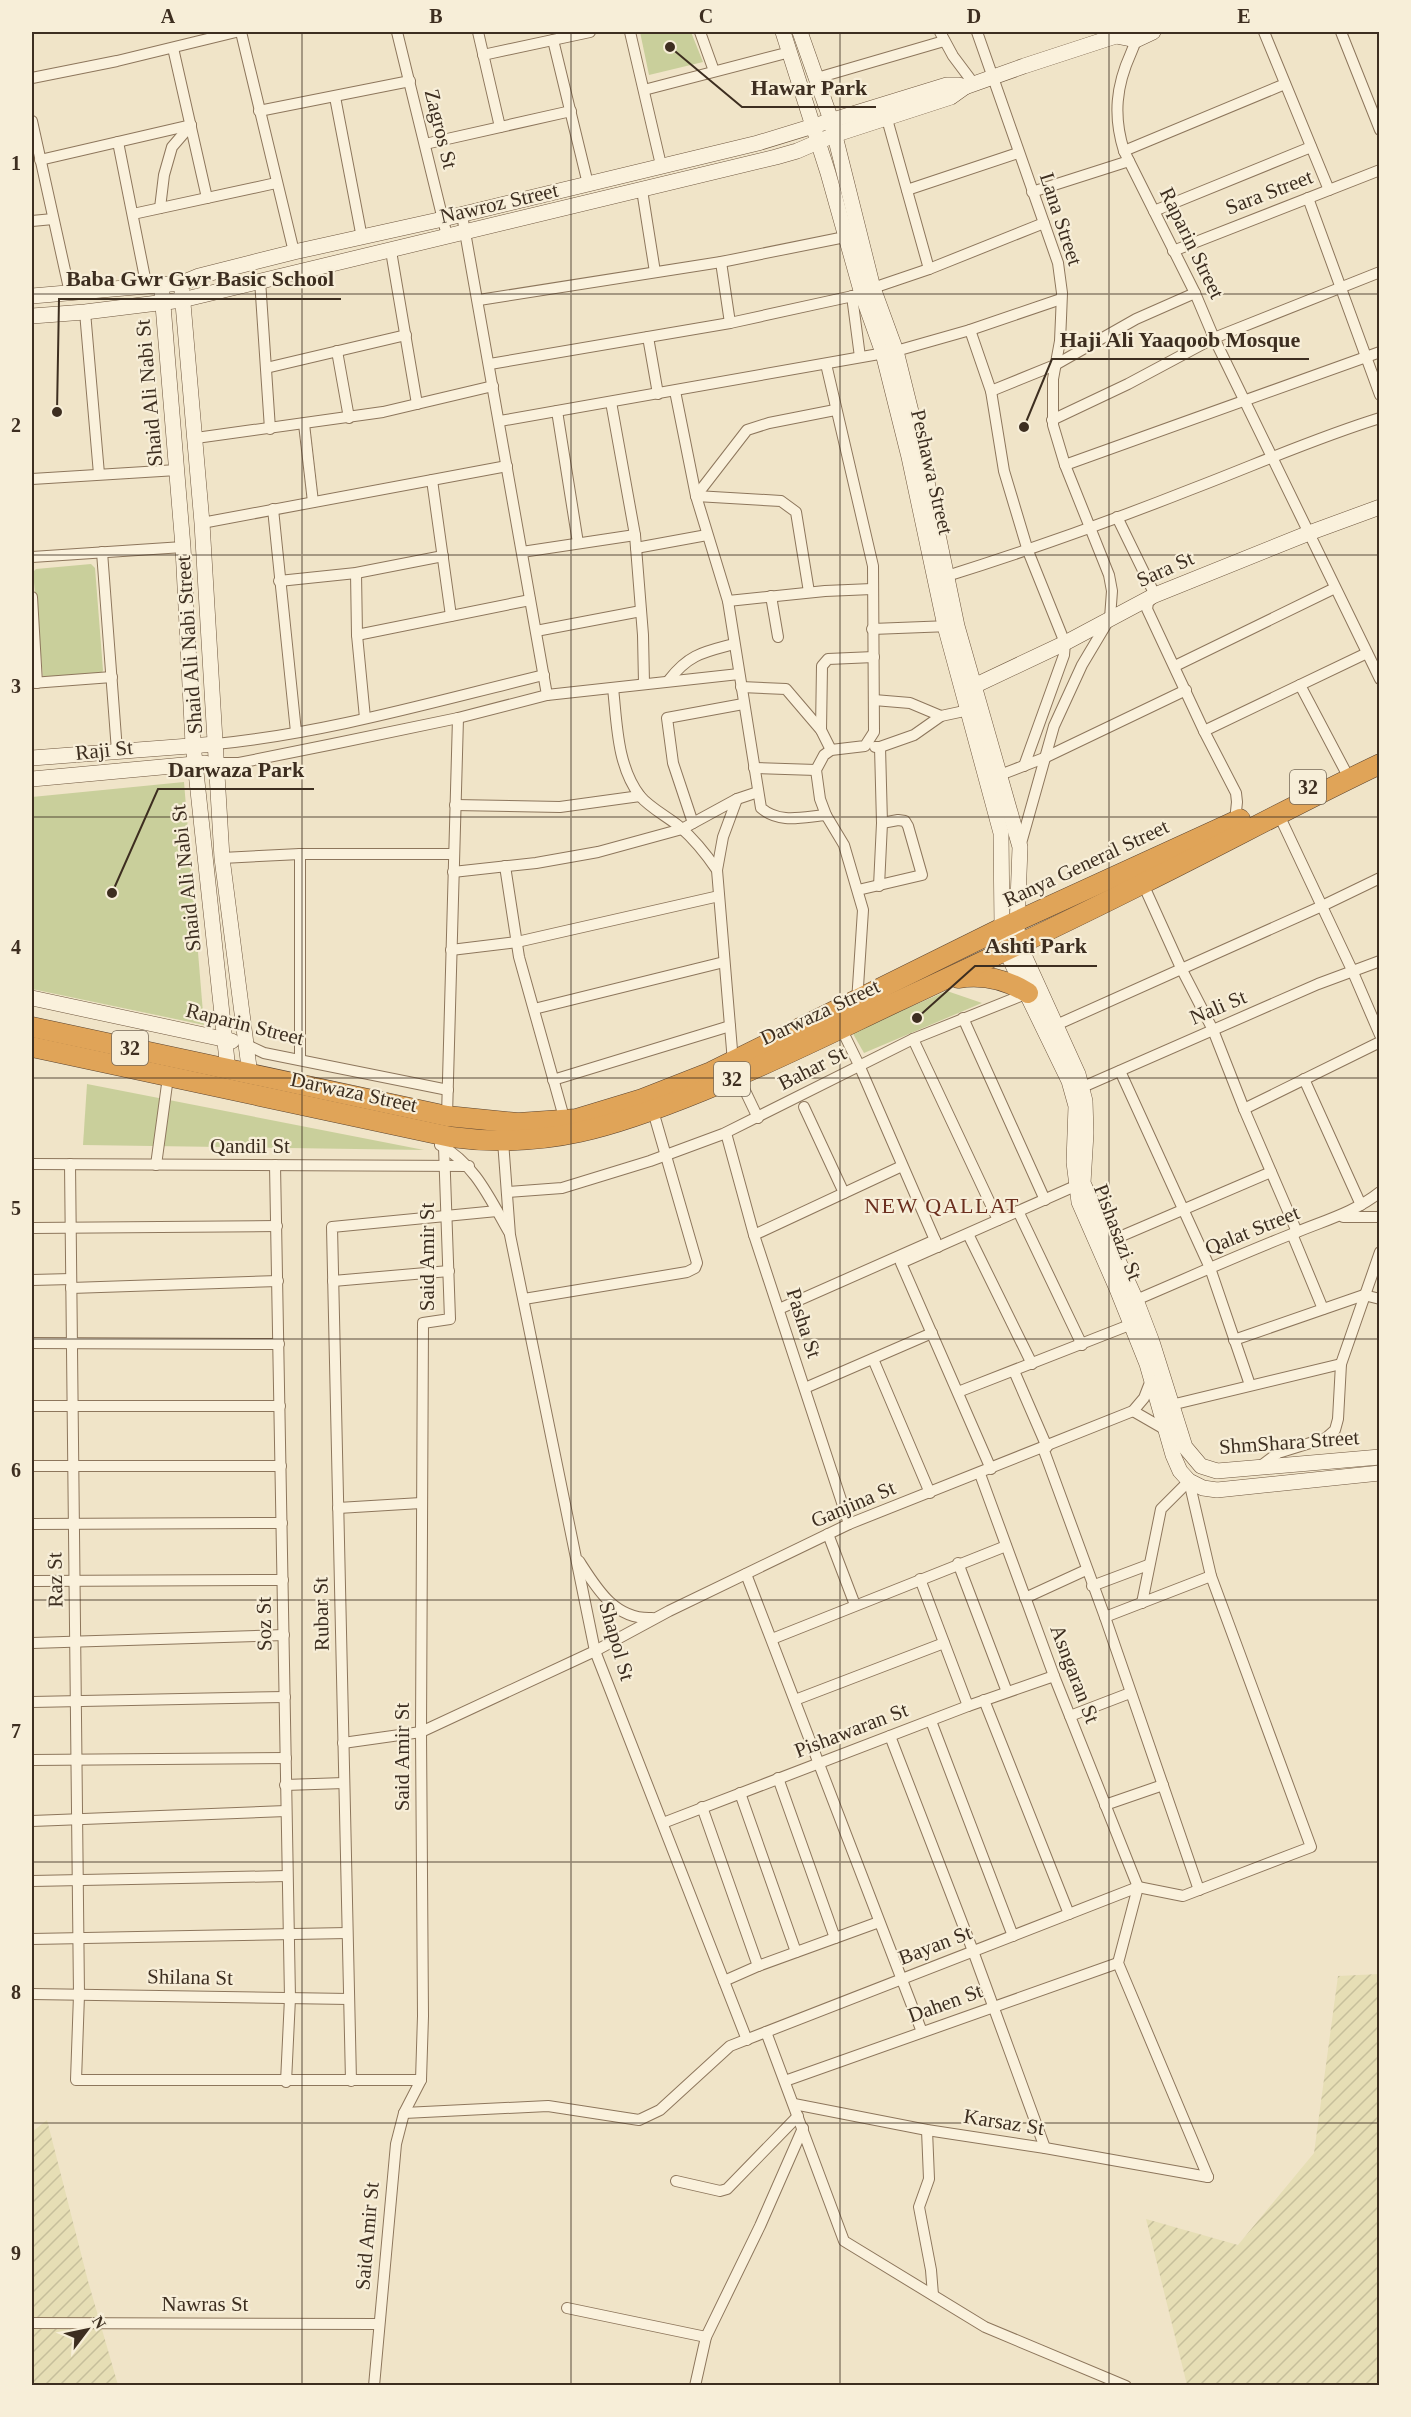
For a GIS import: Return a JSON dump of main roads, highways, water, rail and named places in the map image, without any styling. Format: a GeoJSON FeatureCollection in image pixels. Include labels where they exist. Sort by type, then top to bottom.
{"type":"FeatureCollection","features":[{"type":"Feature","properties":{"kind":"highway","name":"Ranya General Street"},"geometry":{"type":"LineString","coordinates":[[228,1070],[447,1116],[500,1122],[564,1121],[587,1117],[689,1082],[735,1069],[857,1002],[1010,925],[1235,821],[1347,774],[1380,752]]}},
{"type":"Feature","properties":{"kind":"highway","name":"Darwaza Street"},"geometry":{"type":"LineString","coordinates":[[32,1047],[413,1130],[467,1139],[503,1141],[551,1138],[580,1133],[653,1111],[735,1069],[841,1028],[1013,948],[1143,884],[1347,774],[1380,764]]}},
{"type":"Feature","properties":{"kind":"highway"},"geometry":{"type":"LineString","coordinates":[[938,982],[983,977],[1007,981],[1028,993]]}},
{"type":"Feature","properties":{"kind":"highway","name":"32"},"geometry":{"type":"LineString","coordinates":[[32,1027],[228,1070]]}},
{"type":"Feature","properties":{"kind":"main road","name":"Peshawa Street"},"geometry":{"type":"LineString","coordinates":[[783,32],[862,293],[890,352],[920,448],[947,576],[951,626],[974,686],[1020,847],[1010,925]]}},
{"type":"Feature","properties":{"kind":"main road","name":"Peshawa Street"},"geometry":{"type":"LineString","coordinates":[[800,32],[832,128],[862,293]]}},
{"type":"Feature","properties":{"kind":"main road","name":"Nawroz Street"},"geometry":{"type":"LineString","coordinates":[[32,316],[85,312],[157,292],[199,276],[758,143],[813,127],[832,128],[887,119],[951,97],[970,86],[1024,66],[1127,34],[1153,32]]}},
{"type":"Feature","properties":{"kind":"main road","name":"Nawroz Street"},"geometry":{"type":"LineString","coordinates":[[32,296],[157,292],[182,300],[776,157],[818,143],[832,128],[947,85],[970,86]]}},
{"type":"Feature","properties":{"kind":"main road","name":"Shaid Ali Nabi Street"},"geometry":{"type":"LineString","coordinates":[[182,283],[202,523],[222,858],[250,1075]]}},
{"type":"Feature","properties":{"kind":"main road","name":"Shaid Ali Nabi St"},"geometry":{"type":"LineString","coordinates":[[157,292],[177,470],[194,764],[228,1070]]}},
{"type":"Feature","properties":{"kind":"main road","name":"Peshawa Street"},"geometry":{"type":"LineString","coordinates":[[890,352],[909,457],[951,626],[969,710],[1001,832],[1010,925]]}},
{"type":"Feature","properties":{"kind":"main road","name":"Sara St"},"geometry":{"type":"LineString","coordinates":[[974,686],[1065,643],[1155,595],[1308,533],[1380,507]]}},
{"type":"Feature","properties":{"kind":"main road","name":"Raji St"},"geometry":{"type":"LineString","coordinates":[[32,758],[216,744]]}},
{"type":"Feature","properties":{"kind":"main road","name":"Raji St"},"geometry":{"type":"LineString","coordinates":[[32,779],[217,763]]}},
{"type":"Feature","properties":{"kind":"main road","name":"Pishasazi St"},"geometry":{"type":"LineString","coordinates":[[1010,925],[1013,948],[1028,993],[1077,1090],[1085,1101],[1086,1133],[1079,1184],[1082,1212],[1132,1324],[1152,1379],[1176,1463],[1190,1481]]}},
{"type":"Feature","properties":{"kind":"main road","name":"Pishasazi St"},"geometry":{"type":"LineString","coordinates":[[1013,948],[1076,1068],[1077,1090]]}},
{"type":"Feature","properties":{"kind":"main road","name":"Raparin Street"},"geometry":{"type":"LineString","coordinates":[[32,998],[247,1045]]}},
{"type":"Feature","properties":{"kind":"main road","name":"Pishasazi St"},"geometry":{"type":"LineString","coordinates":[[1079,1184],[1110,1241],[1136,1300],[1152,1342],[1185,1447],[1201,1466]]}},
{"type":"Feature","properties":{"kind":"main road","name":"ShmShara Street"},"geometry":{"type":"LineString","coordinates":[[1201,1466],[1217,1471],[1380,1457]]}},
{"type":"Feature","properties":{"kind":"main road"},"geometry":{"type":"LineString","coordinates":[[1190,1481],[1201,1466]]}},
{"type":"Feature","properties":{"kind":"main road","name":"ShmShara Street"},"geometry":{"type":"LineString","coordinates":[[1190,1481],[1203,1488],[1226,1490],[1380,1473]]}},
{"type":"Feature","properties":{"kind":"place","name":"Hawar Park"},"geometry":{"type":"Point","coordinates":[670,47]}},
{"type":"Feature","properties":{"kind":"place","name":"Baba Gwr Gwr Basic School"},"geometry":{"type":"Point","coordinates":[57,412]}},
{"type":"Feature","properties":{"kind":"place","name":"Haji Ali Yaaqoob Mosque"},"geometry":{"type":"Point","coordinates":[1024,427]}},
{"type":"Feature","properties":{"kind":"place","name":"Darwaza Park"},"geometry":{"type":"Point","coordinates":[112,893]}},
{"type":"Feature","properties":{"kind":"place","name":"Ashti Park"},"geometry":{"type":"Point","coordinates":[917,1018]}},
{"type":"Feature","properties":{"kind":"district","name":"NEW QALLAT"},"geometry":{"type":"Point","coordinates":[942,1205]}}]}
